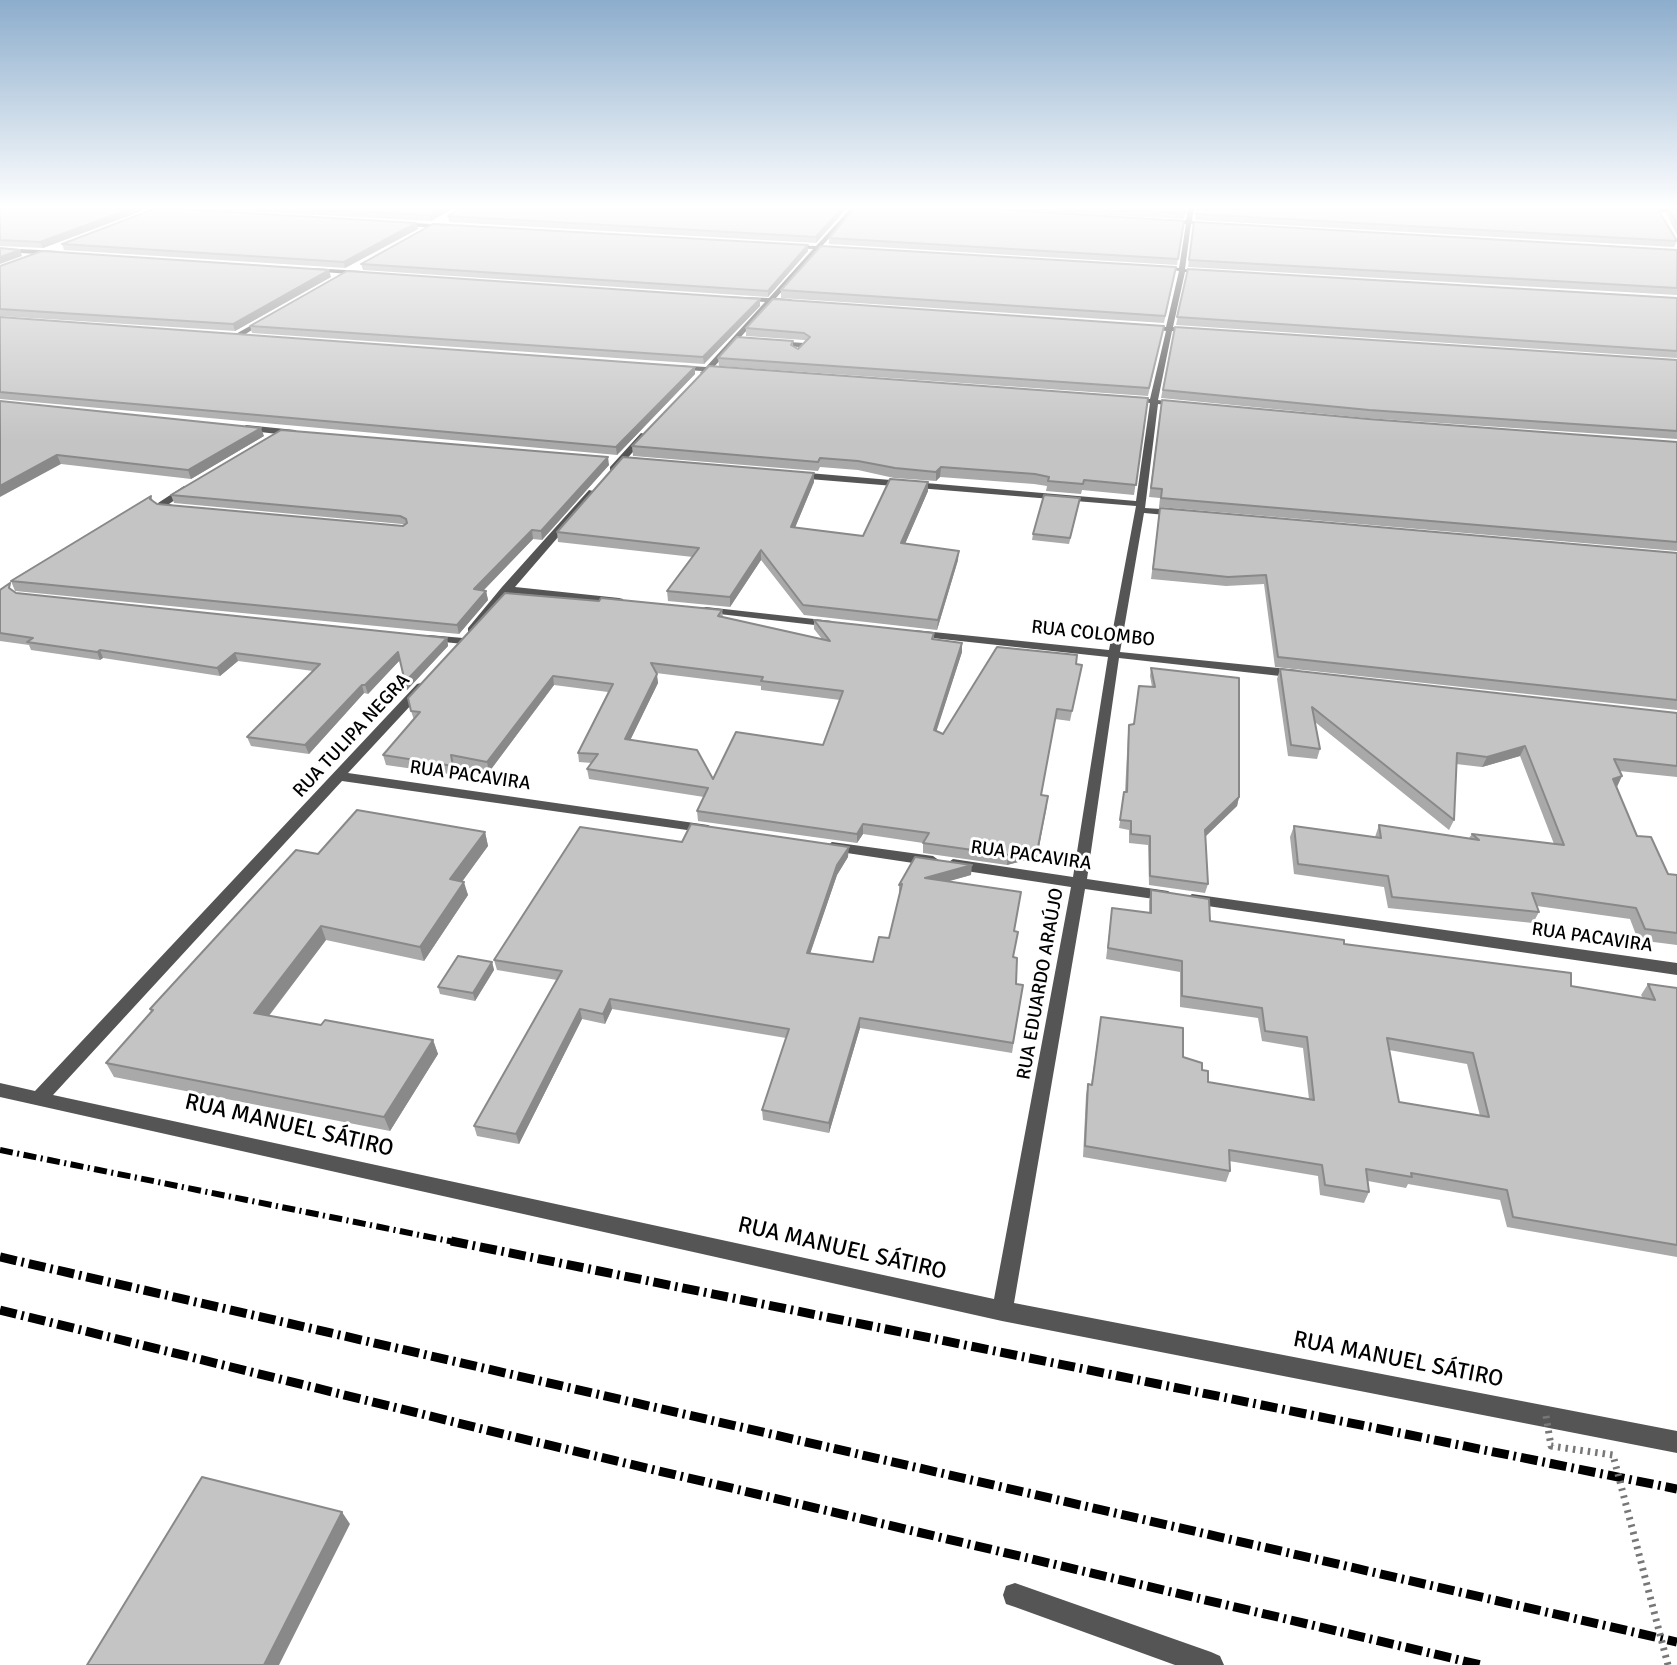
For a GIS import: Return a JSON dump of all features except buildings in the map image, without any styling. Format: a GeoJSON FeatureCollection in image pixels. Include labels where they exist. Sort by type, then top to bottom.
{"type":"FeatureCollection","features":[{"type":"Feature","properties":{"kind":"street"},"geometry":{"type":"LineString","coordinates":[[698,379],[785,286]]}},
{"type":"Feature","properties":{"kind":"street","name":"RUA EDUARDO ARAÚJO"},"geometry":{"type":"LineString","coordinates":[[1002,1311],[1079,883],[1114,654],[1140,507],[1154,401],[1179,286]]}},
{"type":"Feature","properties":{"kind":"street"},"geometry":{"type":"LineString","coordinates":[[707,296],[805,302]]}},
{"type":"Feature","properties":{"kind":"street"},"geometry":{"type":"LineString","coordinates":[[238,335],[272,316]]}},
{"type":"Feature","properties":{"kind":"street"},"geometry":{"type":"LineString","coordinates":[[1139,327],[1202,332]]}},
{"type":"Feature","properties":{"kind":"street"},"geometry":{"type":"LineString","coordinates":[[225,334],[254,336]]}},
{"type":"Feature","properties":{"kind":"street"},"geometry":{"type":"LineString","coordinates":[[735,340],[748,341]]}},
{"type":"Feature","properties":{"kind":"street"},"geometry":{"type":"LineString","coordinates":[[765,342],[804,345],[799,352]]}},
{"type":"Feature","properties":{"kind":"street"},"geometry":{"type":"LineString","coordinates":[[666,366],[733,371]]}},
{"type":"Feature","properties":{"kind":"street"},"geometry":{"type":"LineString","coordinates":[[1122,399],[1185,405]]}},
{"type":"Feature","properties":{"kind":"street"},"geometry":{"type":"LineString","coordinates":[[241,428],[309,434]]}},
{"type":"Feature","properties":{"kind":"street"},"geometry":{"type":"LineString","coordinates":[[454,651],[506,589],[650,430]]}},
{"type":"Feature","properties":{"kind":"street"},"geometry":{"type":"LineString","coordinates":[[270,438],[281,432]]}},
{"type":"Feature","properties":{"kind":"street"},"geometry":{"type":"LineString","coordinates":[[783,474],[1140,507],[1195,515]]}},
{"type":"Feature","properties":{"kind":"street"},"geometry":{"type":"LineString","coordinates":[[190,510],[163,508],[161,505],[198,481]]}},
{"type":"Feature","properties":{"kind":"street"},"geometry":{"type":"LineString","coordinates":[[506,589],[630,602]]}},
{"type":"Feature","properties":{"kind":"street"},"geometry":{"type":"LineString","coordinates":[[699,610],[851,626]]}},
{"type":"Feature","properties":{"kind":"street","name":"RUA COLOMBO"},"geometry":{"type":"LineString","coordinates":[[906,632],[1306,675]]}},
{"type":"Feature","properties":{"kind":"street"},"geometry":{"type":"LineString","coordinates":[[415,636],[463,641]]}},
{"type":"Feature","properties":{"kind":"street","name":"RUA TULIPA NEGRA"},"geometry":{"type":"LineString","coordinates":[[40,1097],[427,680]]}},
{"type":"Feature","properties":{"kind":"street","name":"RUA PACAVIRA"},"geometry":{"type":"LineString","coordinates":[[338,776],[722,831]]}},
{"type":"Feature","properties":{"kind":"street","name":"RUA PACAVIRA"},"geometry":{"type":"LineString","coordinates":[[818,845],[1677,970]]}},
{"type":"Feature","properties":{"kind":"street","name":"RUA MANUEL SÁTIRO"},"geometry":{"type":"LineString","coordinates":[[0,1090],[1002,1311],[1677,1442]]}},
{"type":"Feature","properties":{"kind":"street"},"geometry":{"type":"LineString","coordinates":[[1016,1595],[1211,1665]]}},
{"type":"Feature","properties":{"kind":"path"},"geometry":{"type":"LineString","coordinates":[[1546,1416],[1550,1446],[1613,1455],[1668,1665]]}},
{"type":"Feature","properties":{"kind":"railway"},"geometry":{"type":"LineString","coordinates":[[0,1150],[459,1243]]}},
{"type":"Feature","properties":{"kind":"railway"},"geometry":{"type":"LineString","coordinates":[[451,1241],[1677,1489]]}},
{"type":"Feature","properties":{"kind":"railway"},"geometry":{"type":"LineString","coordinates":[[0,1257],[1677,1642]]}},
{"type":"Feature","properties":{"kind":"railway"},"geometry":{"type":"LineString","coordinates":[[0,1310],[515,1437],[1481,1665]]}}]}
